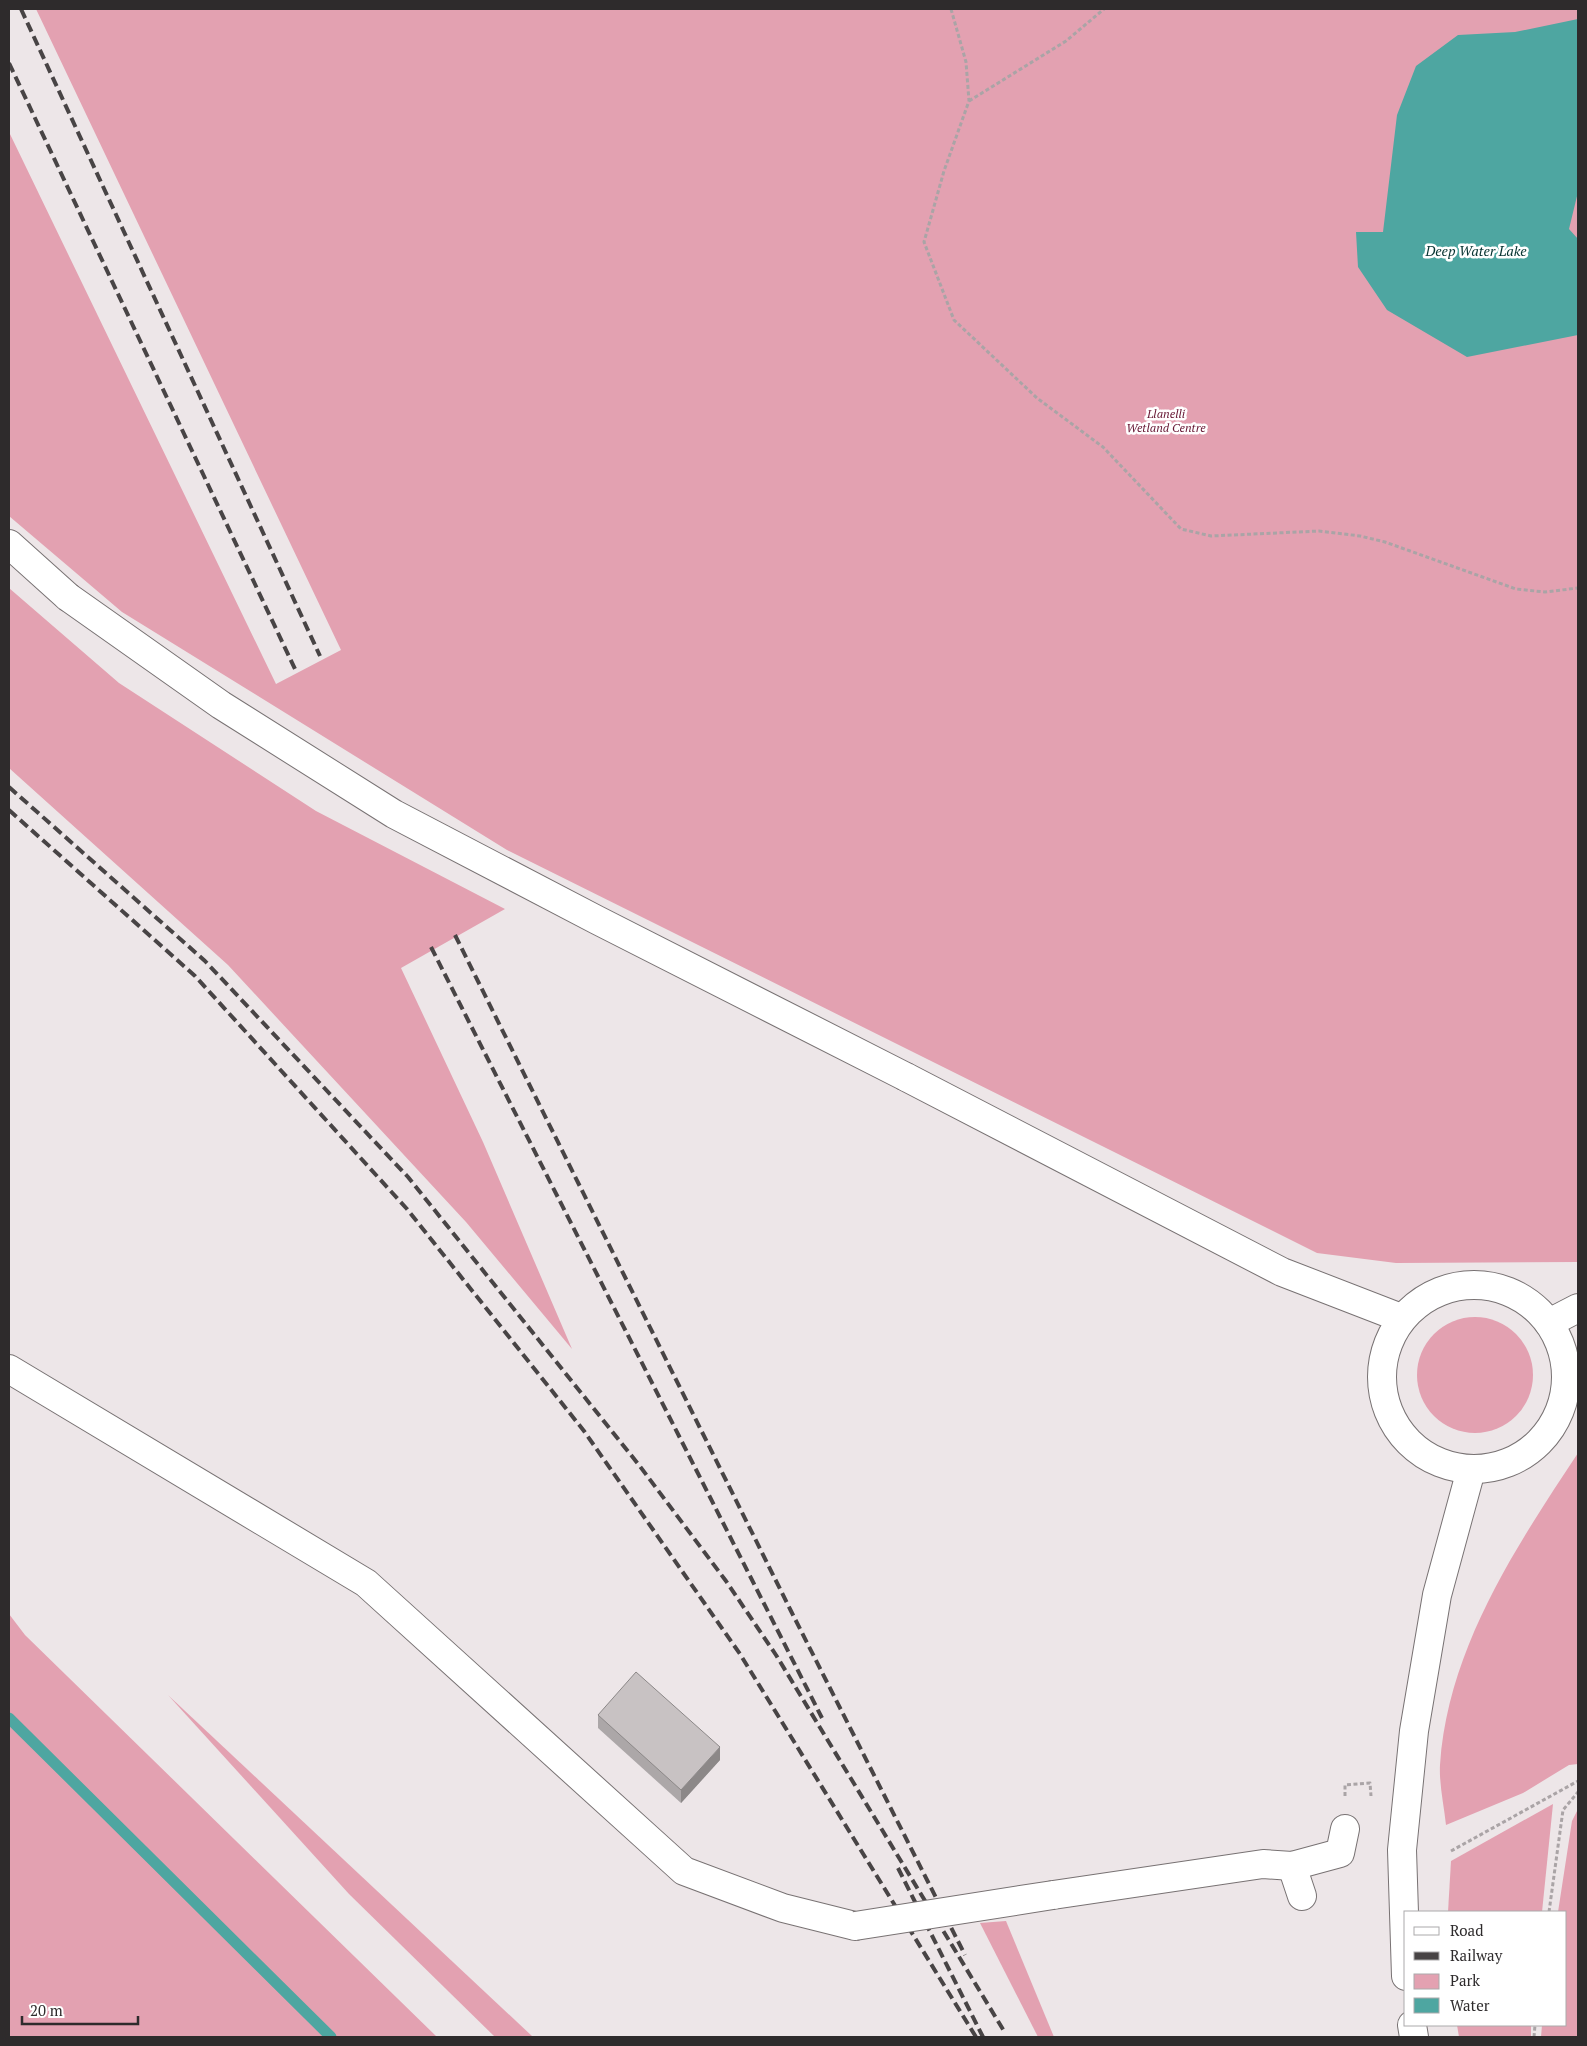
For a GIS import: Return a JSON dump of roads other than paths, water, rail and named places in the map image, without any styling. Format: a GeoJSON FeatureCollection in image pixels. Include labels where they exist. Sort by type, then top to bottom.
{"type":"FeatureCollection","features":[{"type":"Feature","properties":{"kind":"main road"},"geometry":{"type":"LineString","coordinates":[[9,544],[68,597],[221,705],[394,814],[1282,1272],[1401,1318]]}},
{"type":"Feature","properties":{"kind":"main road"},"geometry":{"type":"LineString","coordinates":[[1460,1284],[1494,1286],[1525,1299],[1549,1323],[1564,1354],[1566,1388],[1556,1421],[1535,1447],[1527,1452],[1505,1464],[1472,1470],[1438,1463],[1409,1444],[1389,1416],[1381,1382],[1385,1348],[1401,1318],[1428,1296],[1460,1284]]}},
{"type":"Feature","properties":{"kind":"main road"},"geometry":{"type":"LineString","coordinates":[[1549,1323],[1578,1308]]}},
{"type":"Feature","properties":{"kind":"main road"},"geometry":{"type":"LineString","coordinates":[[9,1369],[366,1583],[684,1871],[783,1908],[855,1926],[1053,1894],[1263,1864],[1292,1866],[1340,1853],[1346,1829]]}},
{"type":"Feature","properties":{"kind":"main road"},"geometry":{"type":"LineString","coordinates":[[1404,1913],[1402,1850],[1414,1731],[1436,1595],[1472,1470]]}},
{"type":"Feature","properties":{"kind":"main road"},"geometry":{"type":"LineString","coordinates":[[1292,1866],[1302,1896]]}},
{"type":"Feature","properties":{"kind":"water","name":"Deep Water Lake"},"geometry":{"type":"Polygon","coordinates":[[[1578,19],[1578,192],[1569,229],[1578,239],[1578,335],[1467,357],[1387,310],[1358,267],[1356,232],[1383,232],[1397,115],[1416,66],[1458,35],[1515,32],[1578,19]]]}},
{"type":"Feature","properties":{"kind":"waterway"},"geometry":{"type":"LineString","coordinates":[[9,1718],[331,2037]]}},
{"type":"Feature","properties":{"kind":"railway"},"geometry":{"type":"LineString","coordinates":[[21,9],[320,656]]}},
{"type":"Feature","properties":{"kind":"railway"},"geometry":{"type":"LineString","coordinates":[[9,63],[295,669]]}},
{"type":"Feature","properties":{"kind":"railway"},"geometry":{"type":"LineString","coordinates":[[9,787],[205,961],[408,1177],[639,1465],[726,1581],[776,1655],[1004,2031]]}},
{"type":"Feature","properties":{"kind":"railway"},"geometry":{"type":"LineString","coordinates":[[9,810],[195,976],[407,1209],[584,1431],[740,1654],[976,2037]]}},
{"type":"Feature","properties":{"kind":"railway"},"geometry":{"type":"LineString","coordinates":[[455,935],[791,1611],[965,1955]]}},
{"type":"Feature","properties":{"kind":"railway"},"geometry":{"type":"LineString","coordinates":[[431,947],[822,1718]]}},
{"type":"Feature","properties":{"kind":"railway"},"geometry":{"type":"LineString","coordinates":[[898,1868],[983,2037]]}},
{"type":"Feature","properties":{"kind":"park label","name":"Llanelli Wetland Centre"},"geometry":{"type":"Point","coordinates":[1166,421]}}]}
